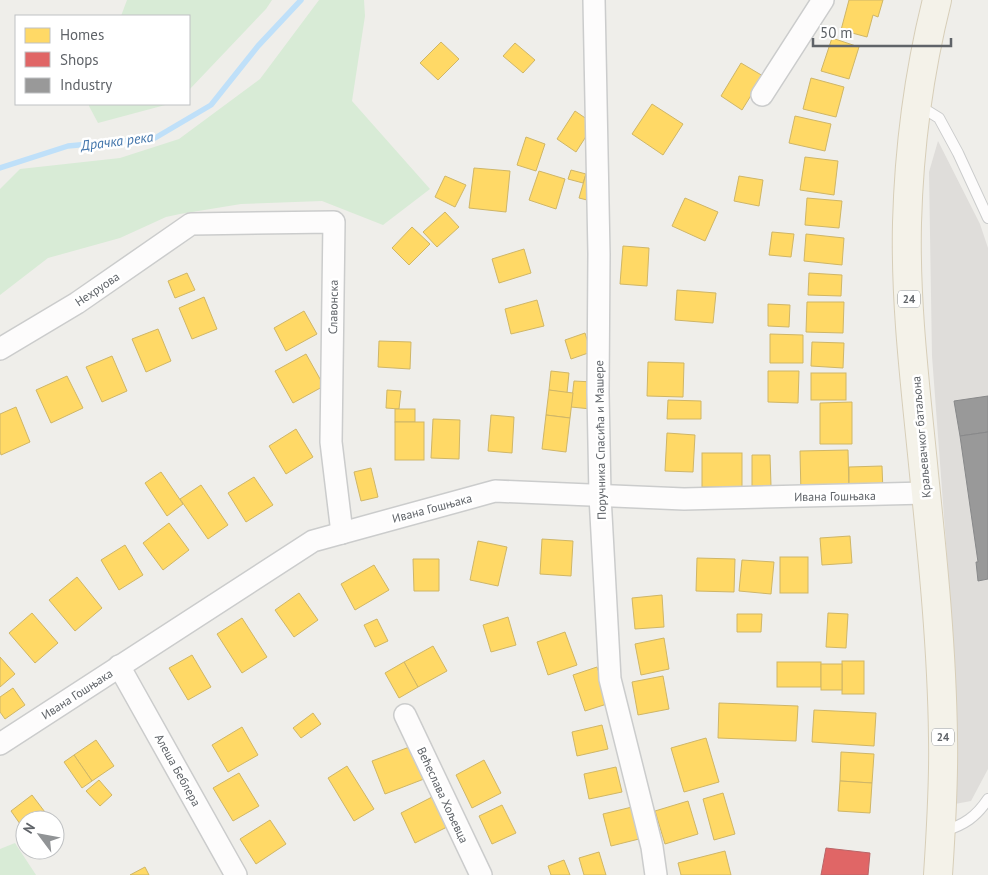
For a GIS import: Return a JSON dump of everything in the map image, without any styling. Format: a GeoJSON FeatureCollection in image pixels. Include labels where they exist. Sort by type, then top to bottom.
{"type":"FeatureCollection","features":[{"type":"Feature","properties":{"kind":"main road","name":"Краљевачког батаљона"},"geometry":{"type":"LineString","coordinates":[[937,0],[917,105],[910,165],[907,251],[912,347],[926,493],[942,701],[943,772],[938,875]]}},
{"type":"Feature","properties":{"kind":"street","name":"Поручника Спасића и Машере"},"geometry":{"type":"LineString","coordinates":[[594,0],[599,254],[598,392],[600,496],[610,679],[652,848],[656,875]]}},
{"type":"Feature","properties":{"kind":"street"},"geometry":{"type":"LineString","coordinates":[[762,94],[823,0]]}},
{"type":"Feature","properties":{"kind":"street","name":"Славонска"},"geometry":{"type":"LineString","coordinates":[[191,224],[334,222],[331,442],[342,533]]}},
{"type":"Feature","properties":{"kind":"street","name":"Нехруова"},"geometry":{"type":"LineString","coordinates":[[0,349],[77,303],[191,224]]}},
{"type":"Feature","properties":{"kind":"street","name":"Ивана Гошњака"},"geometry":{"type":"LineString","coordinates":[[0,744],[313,541],[495,491],[684,499],[926,493]]}},
{"type":"Feature","properties":{"kind":"street","name":"Алеша Беблера"},"geometry":{"type":"LineString","coordinates":[[119,666],[236,875]]}},
{"type":"Feature","properties":{"kind":"street","name":"Већеслава Хољевца"},"geometry":{"type":"LineString","coordinates":[[405,715],[481,875]]}},
{"type":"Feature","properties":{"kind":"lane"},"geometry":{"type":"LineString","coordinates":[[917,105],[939,118],[958,153],[988,218]]}},
{"type":"Feature","properties":{"kind":"lane"},"geometry":{"type":"LineString","coordinates":[[940,832],[959,827],[971,820],[988,799]]}},
{"type":"Feature","properties":{"kind":"shaded area"},"geometry":{"type":"Polygon","coordinates":[[[938,141],[980,224],[988,248],[988,769],[971,801],[955,804],[955,664],[932,356],[929,172],[938,141]]]}},
{"type":"Feature","properties":{"kind":"green space"},"geometry":{"type":"Polygon","coordinates":[[[127,0],[272,0],[266,9],[190,89],[190,15],[121,15],[127,0]]]}},
{"type":"Feature","properties":{"kind":"green space"},"geometry":{"type":"Polygon","coordinates":[[[319,0],[364,0],[365,16],[352,101],[430,189],[383,225],[322,201],[241,204],[166,217],[120,238],[48,258],[0,295],[0,189],[20,169],[120,158],[179,139],[260,79],[319,0]]]}},
{"type":"Feature","properties":{"kind":"green space"},"geometry":{"type":"Polygon","coordinates":[[[89,105],[165,105],[98,123],[89,105]]]}},
{"type":"Feature","properties":{"kind":"green space"},"geometry":{"type":"Polygon","coordinates":[[[15,843],[15,860],[26,860],[36,875],[0,875],[0,849],[15,843]]]}},
{"type":"Feature","properties":{"kind":"building: Homes"},"geometry":{"type":"Polygon","coordinates":[[[849,0],[883,0],[878,17],[873,15],[867,37],[841,30],[849,0]]]}},
{"type":"Feature","properties":{"kind":"building: Homes"},"geometry":{"type":"Polygon","coordinates":[[[832,38],[859,47],[849,79],[821,71],[832,38]]]}},
{"type":"Feature","properties":{"kind":"building: Homes"},"geometry":{"type":"Polygon","coordinates":[[[441,42],[459,59],[438,80],[420,63],[441,42]]]}},
{"type":"Feature","properties":{"kind":"building: Homes"},"geometry":{"type":"Polygon","coordinates":[[[515,43],[535,60],[523,73],[503,56],[515,43]]]}},
{"type":"Feature","properties":{"kind":"building: Homes"},"geometry":{"type":"Polygon","coordinates":[[[741,63],[763,76],[742,110],[721,96],[741,63]]]}},
{"type":"Feature","properties":{"kind":"building: Homes"},"geometry":{"type":"Polygon","coordinates":[[[811,78],[844,87],[836,117],[803,109],[811,78]]]}},
{"type":"Feature","properties":{"kind":"building: Homes"},"geometry":{"type":"Polygon","coordinates":[[[652,104],[683,124],[663,155],[632,134],[652,104]]]}},
{"type":"Feature","properties":{"kind":"building: Homes"},"geometry":{"type":"Polygon","coordinates":[[[575,111],[594,124],[576,152],[557,139],[575,111]]]}},
{"type":"Feature","properties":{"kind":"building: Homes"},"geometry":{"type":"Polygon","coordinates":[[[795,116],[831,124],[825,151],[789,143],[795,116]]]}},
{"type":"Feature","properties":{"kind":"building: Homes"},"geometry":{"type":"Polygon","coordinates":[[[526,137],[545,144],[536,171],[517,165],[526,137]]]}},
{"type":"Feature","properties":{"kind":"building: Homes"},"geometry":{"type":"Polygon","coordinates":[[[805,157],[838,161],[834,195],[800,190],[805,157]]]}},
{"type":"Feature","properties":{"kind":"building: Homes"},"geometry":{"type":"Polygon","coordinates":[[[474,168],[510,171],[506,212],[469,208],[474,168]]]}},
{"type":"Feature","properties":{"kind":"building: Homes"},"geometry":{"type":"Polygon","coordinates":[[[571,170],[586,174],[583,183],[568,179],[571,170]]]}},
{"type":"Feature","properties":{"kind":"building: Homes"},"geometry":{"type":"Polygon","coordinates":[[[539,171],[565,179],[556,209],[529,200],[539,171]]]}},
{"type":"Feature","properties":{"kind":"building: Homes"},"geometry":{"type":"Polygon","coordinates":[[[586,174],[597,177],[591,201],[579,198],[586,174]]]}},
{"type":"Feature","properties":{"kind":"building: Homes"},"geometry":{"type":"Polygon","coordinates":[[[445,176],[466,185],[455,207],[435,197],[445,176]]]}},
{"type":"Feature","properties":{"kind":"building: Homes"},"geometry":{"type":"Polygon","coordinates":[[[739,176],[763,180],[759,206],[734,201],[739,176]]]}},
{"type":"Feature","properties":{"kind":"building: Homes"},"geometry":{"type":"Polygon","coordinates":[[[685,198],[718,212],[705,241],[672,226],[685,198]]]}},
{"type":"Feature","properties":{"kind":"building: Homes"},"geometry":{"type":"Polygon","coordinates":[[[807,198],[842,201],[839,228],[805,225],[807,198]]]}},
{"type":"Feature","properties":{"kind":"building: Homes"},"geometry":{"type":"Polygon","coordinates":[[[445,212],[459,227],[437,247],[423,232],[445,212]]]}},
{"type":"Feature","properties":{"kind":"building: Homes"},"geometry":{"type":"Polygon","coordinates":[[[412,227],[430,244],[409,265],[392,248],[412,227]]]}},
{"type":"Feature","properties":{"kind":"building: Homes"},"geometry":{"type":"Polygon","coordinates":[[[772,232],[794,234],[791,257],[769,255],[772,232]]]}},
{"type":"Feature","properties":{"kind":"building: Homes"},"geometry":{"type":"Polygon","coordinates":[[[806,234],[844,238],[842,265],[804,261],[806,234]]]}},
{"type":"Feature","properties":{"kind":"building: Homes"},"geometry":{"type":"Polygon","coordinates":[[[623,246],[649,248],[647,286],[620,284],[623,246]]]}},
{"type":"Feature","properties":{"kind":"building: Homes"},"geometry":{"type":"Polygon","coordinates":[[[524,249],[531,273],[499,283],[492,259],[524,249]]]}},
{"type":"Feature","properties":{"kind":"building: Homes"},"geometry":{"type":"Polygon","coordinates":[[[187,273],[195,290],[175,298],[168,281],[187,273]]]}},
{"type":"Feature","properties":{"kind":"building: Homes"},"geometry":{"type":"Polygon","coordinates":[[[809,273],[842,275],[841,296],[808,295],[809,273]]]}},
{"type":"Feature","properties":{"kind":"building: Homes"},"geometry":{"type":"Polygon","coordinates":[[[677,290],[716,293],[713,323],[675,320],[677,290]]]}},
{"type":"Feature","properties":{"kind":"building: Homes"},"geometry":{"type":"Polygon","coordinates":[[[204,297],[217,329],[192,339],[179,308],[204,297]]]}},
{"type":"Feature","properties":{"kind":"building: Homes"},"geometry":{"type":"Polygon","coordinates":[[[537,300],[544,326],[511,334],[505,309],[537,300]]]}},
{"type":"Feature","properties":{"kind":"building: Homes"},"geometry":{"type":"Polygon","coordinates":[[[807,302],[844,302],[843,333],[806,332],[807,302]]]}},
{"type":"Feature","properties":{"kind":"building: Homes"},"geometry":{"type":"Polygon","coordinates":[[[768,304],[790,305],[789,327],[768,326],[768,304]]]}},
{"type":"Feature","properties":{"kind":"building: Homes"},"geometry":{"type":"Polygon","coordinates":[[[304,311],[317,334],[286,351],[274,328],[304,311]]]}},
{"type":"Feature","properties":{"kind":"building: Homes"},"geometry":{"type":"Polygon","coordinates":[[[158,329],[171,361],[146,372],[132,339],[158,329]]]}},
{"type":"Feature","properties":{"kind":"building: Homes"},"geometry":{"type":"Polygon","coordinates":[[[585,333],[591,352],[571,359],[565,340],[585,333]]]}},
{"type":"Feature","properties":{"kind":"building: Homes"},"geometry":{"type":"Polygon","coordinates":[[[770,334],[803,335],[803,363],[770,363],[770,334]]]}},
{"type":"Feature","properties":{"kind":"building: Homes"},"geometry":{"type":"Polygon","coordinates":[[[379,341],[411,342],[410,369],[378,367],[379,341]]]}},
{"type":"Feature","properties":{"kind":"building: Homes"},"geometry":{"type":"Polygon","coordinates":[[[812,342],[844,343],[843,368],[811,366],[812,342]]]}},
{"type":"Feature","properties":{"kind":"building: Homes"},"geometry":{"type":"Polygon","coordinates":[[[306,354],[324,386],[293,403],[275,371],[306,354]]]}},
{"type":"Feature","properties":{"kind":"building: Homes"},"geometry":{"type":"Polygon","coordinates":[[[112,356],[127,391],[102,402],[86,367],[112,356]]]}},
{"type":"Feature","properties":{"kind":"building: Homes"},"geometry":{"type":"Polygon","coordinates":[[[648,362],[684,363],[683,397],[647,396],[648,362]]]}},
{"type":"Feature","properties":{"kind":"building: Homes"},"geometry":{"type":"Polygon","coordinates":[[[551,371],[569,373],[567,393],[549,390],[551,371]]]}},
{"type":"Feature","properties":{"kind":"building: Homes"},"geometry":{"type":"Polygon","coordinates":[[[768,371],[799,371],[798,403],[768,402],[768,371]]]}},
{"type":"Feature","properties":{"kind":"building: Homes"},"geometry":{"type":"Polygon","coordinates":[[[811,373],[846,373],[846,400],[811,400],[811,373]]]}},
{"type":"Feature","properties":{"kind":"building: Homes"},"geometry":{"type":"Polygon","coordinates":[[[67,376],[83,408],[51,423],[36,390],[67,376]]]}},
{"type":"Feature","properties":{"kind":"building: Homes"},"geometry":{"type":"Polygon","coordinates":[[[574,381],[593,382],[591,409],[571,407],[574,381]]]}},
{"type":"Feature","properties":{"kind":"building: Homes"},"geometry":{"type":"Polygon","coordinates":[[[387,390],[401,391],[399,409],[386,408],[387,390]]]}},
{"type":"Feature","properties":{"kind":"building: Homes"},"geometry":{"type":"Polygon","coordinates":[[[549,390],[573,393],[570,418],[546,415],[549,390]]]}},
{"type":"Feature","properties":{"kind":"building: Homes"},"geometry":{"type":"Polygon","coordinates":[[[668,400],[701,401],[701,419],[667,419],[668,400]]]}},
{"type":"Feature","properties":{"kind":"building: Homes"},"geometry":{"type":"Polygon","coordinates":[[[852,402],[852,444],[820,444],[820,403],[852,402]]]}},
{"type":"Feature","properties":{"kind":"building: Homes"},"geometry":{"type":"Polygon","coordinates":[[[16,407],[30,442],[1,455],[0,414],[16,407]]]}},
{"type":"Feature","properties":{"kind":"building: Homes"},"geometry":{"type":"Polygon","coordinates":[[[395,409],[415,409],[415,422],[395,422],[395,409]]]}},
{"type":"Feature","properties":{"kind":"building: Homes"},"geometry":{"type":"Polygon","coordinates":[[[491,415],[514,417],[512,453],[488,451],[491,415]]]}},
{"type":"Feature","properties":{"kind":"building: Homes"},"geometry":{"type":"Polygon","coordinates":[[[546,415],[570,418],[566,452],[542,449],[546,415]]]}},
{"type":"Feature","properties":{"kind":"building: Homes"},"geometry":{"type":"Polygon","coordinates":[[[433,419],[460,420],[459,459],[431,458],[433,419]]]}},
{"type":"Feature","properties":{"kind":"building: Homes"},"geometry":{"type":"Polygon","coordinates":[[[395,422],[424,422],[424,460],[395,460],[395,422]]]}},
{"type":"Feature","properties":{"kind":"building: Homes"},"geometry":{"type":"Polygon","coordinates":[[[296,429],[313,457],[286,474],[269,446],[296,429]]]}},
{"type":"Feature","properties":{"kind":"building: Homes"},"geometry":{"type":"Polygon","coordinates":[[[667,433],[695,435],[693,472],[665,471],[667,433]]]}},
{"type":"Feature","properties":{"kind":"building: Homes"},"geometry":{"type":"Polygon","coordinates":[[[848,450],[849,493],[801,495],[800,451],[848,450]]]}},
{"type":"Feature","properties":{"kind":"building: Homes"},"geometry":{"type":"Polygon","coordinates":[[[702,453],[742,453],[742,487],[702,487],[702,453]]]}},
{"type":"Feature","properties":{"kind":"building: Homes"},"geometry":{"type":"Polygon","coordinates":[[[752,455],[770,455],[771,486],[752,486],[752,455]]]}},
{"type":"Feature","properties":{"kind":"building: Homes"},"geometry":{"type":"Polygon","coordinates":[[[882,466],[883,492],[849,493],[849,467],[882,466]]]}},
{"type":"Feature","properties":{"kind":"building: Homes"},"geometry":{"type":"Polygon","coordinates":[[[371,468],[378,497],[361,501],[354,472],[371,468]]]}},
{"type":"Feature","properties":{"kind":"building: Homes"},"geometry":{"type":"Polygon","coordinates":[[[161,472],[183,504],[167,516],[145,483],[161,472]]]}},
{"type":"Feature","properties":{"kind":"building: Homes"},"geometry":{"type":"Polygon","coordinates":[[[254,477],[273,505],[246,522],[228,493],[254,477]]]}},
{"type":"Feature","properties":{"kind":"building: Homes"},"geometry":{"type":"Polygon","coordinates":[[[201,485],[228,525],[208,539],[180,499],[201,485]]]}},
{"type":"Feature","properties":{"kind":"building: Homes"},"geometry":{"type":"Polygon","coordinates":[[[169,523],[189,550],[163,570],[143,543],[169,523]]]}},
{"type":"Feature","properties":{"kind":"building: Homes"},"geometry":{"type":"Polygon","coordinates":[[[850,536],[852,563],[822,565],[820,538],[850,536]]]}},
{"type":"Feature","properties":{"kind":"building: Homes"},"geometry":{"type":"Polygon","coordinates":[[[542,539],[573,541],[571,576],[540,574],[542,539]]]}},
{"type":"Feature","properties":{"kind":"building: Homes"},"geometry":{"type":"Polygon","coordinates":[[[478,541],[507,547],[498,586],[470,580],[478,541]]]}},
{"type":"Feature","properties":{"kind":"building: Homes"},"geometry":{"type":"Polygon","coordinates":[[[125,545],[143,575],[119,590],[101,560],[125,545]]]}},
{"type":"Feature","properties":{"kind":"building: Homes"},"geometry":{"type":"Polygon","coordinates":[[[780,557],[808,557],[808,593],[780,593],[780,557]]]}},
{"type":"Feature","properties":{"kind":"building: Homes"},"geometry":{"type":"Polygon","coordinates":[[[697,558],[735,559],[734,592],[696,591],[697,558]]]}},
{"type":"Feature","properties":{"kind":"building: Homes"},"geometry":{"type":"Polygon","coordinates":[[[413,559],[439,559],[439,591],[414,591],[413,559]]]}},
{"type":"Feature","properties":{"kind":"building: Homes"},"geometry":{"type":"Polygon","coordinates":[[[742,560],[774,562],[771,594],[739,591],[742,560]]]}},
{"type":"Feature","properties":{"kind":"building: Homes"},"geometry":{"type":"Polygon","coordinates":[[[374,565],[389,590],[355,610],[341,584],[374,565]]]}},
{"type":"Feature","properties":{"kind":"building: Homes"},"geometry":{"type":"Polygon","coordinates":[[[77,577],[102,608],[75,631],[49,600],[77,577]]]}},
{"type":"Feature","properties":{"kind":"building: Homes"},"geometry":{"type":"Polygon","coordinates":[[[299,593],[318,620],[294,637],[275,610],[299,593]]]}},
{"type":"Feature","properties":{"kind":"building: Homes"},"geometry":{"type":"Polygon","coordinates":[[[662,595],[664,627],[635,629],[632,598],[662,595]]]}},
{"type":"Feature","properties":{"kind":"building: Homes"},"geometry":{"type":"Polygon","coordinates":[[[32,613],[58,643],[35,663],[9,633],[32,613]]]}},
{"type":"Feature","properties":{"kind":"building: Homes"},"geometry":{"type":"Polygon","coordinates":[[[828,613],[848,614],[846,648],[826,647],[828,613]]]}},
{"type":"Feature","properties":{"kind":"building: Homes"},"geometry":{"type":"Polygon","coordinates":[[[737,614],[762,614],[761,632],[737,632],[737,614]]]}},
{"type":"Feature","properties":{"kind":"building: Homes"},"geometry":{"type":"Polygon","coordinates":[[[508,617],[516,645],[491,652],[483,625],[508,617]]]}},
{"type":"Feature","properties":{"kind":"building: Homes"},"geometry":{"type":"Polygon","coordinates":[[[242,618],[267,657],[242,673],[217,634],[242,618]]]}},
{"type":"Feature","properties":{"kind":"building: Homes"},"geometry":{"type":"Polygon","coordinates":[[[377,619],[388,641],[375,647],[364,625],[377,619]]]}},
{"type":"Feature","properties":{"kind":"building: Homes"},"geometry":{"type":"Polygon","coordinates":[[[565,632],[577,665],[548,675],[537,642],[565,632]]]}},
{"type":"Feature","properties":{"kind":"building: Homes"},"geometry":{"type":"Polygon","coordinates":[[[664,638],[669,669],[641,675],[635,644],[664,638]]]}},
{"type":"Feature","properties":{"kind":"building: Homes"},"geometry":{"type":"Polygon","coordinates":[[[433,646],[447,671],[418,687],[404,662],[433,646]]]}},
{"type":"Feature","properties":{"kind":"building: Homes"},"geometry":{"type":"Polygon","coordinates":[[[192,655],[211,687],[188,700],[169,668],[192,655]]]}},
{"type":"Feature","properties":{"kind":"building: Homes"},"geometry":{"type":"Polygon","coordinates":[[[0,657],[15,674],[0,687],[0,657]]]}},
{"type":"Feature","properties":{"kind":"building: Homes"},"geometry":{"type":"Polygon","coordinates":[[[842,661],[864,661],[864,694],[842,694],[842,661]]]}},
{"type":"Feature","properties":{"kind":"building: Homes"},"geometry":{"type":"Polygon","coordinates":[[[404,662],[418,687],[399,698],[385,673],[404,662]]]}},
{"type":"Feature","properties":{"kind":"building: Homes"},"geometry":{"type":"Polygon","coordinates":[[[777,662],[821,662],[821,687],[777,687],[777,662]]]}},
{"type":"Feature","properties":{"kind":"building: Homes"},"geometry":{"type":"Polygon","coordinates":[[[821,664],[842,664],[842,690],[821,690],[821,664]]]}},
{"type":"Feature","properties":{"kind":"building: Homes"},"geometry":{"type":"Polygon","coordinates":[[[597,667],[610,703],[585,711],[573,675],[597,667]]]}},
{"type":"Feature","properties":{"kind":"building: Homes"},"geometry":{"type":"Polygon","coordinates":[[[663,676],[669,709],[638,715],[632,682],[663,676]]]}},
{"type":"Feature","properties":{"kind":"building: Homes"},"geometry":{"type":"Polygon","coordinates":[[[13,688],[25,705],[5,719],[0,712],[0,697],[13,688]]]}},
{"type":"Feature","properties":{"kind":"building: Homes"},"geometry":{"type":"Polygon","coordinates":[[[719,703],[798,706],[796,741],[718,738],[719,703]]]}},
{"type":"Feature","properties":{"kind":"building: Homes"},"geometry":{"type":"Polygon","coordinates":[[[814,710],[876,713],[874,746],[812,742],[814,710]]]}},
{"type":"Feature","properties":{"kind":"building: Homes"},"geometry":{"type":"Polygon","coordinates":[[[313,713],[321,724],[301,738],[293,728],[313,713]]]}},
{"type":"Feature","properties":{"kind":"building: Homes"},"geometry":{"type":"Polygon","coordinates":[[[602,725],[608,749],[577,756],[572,732],[602,725]]]}},
{"type":"Feature","properties":{"kind":"building: Homes"},"geometry":{"type":"Polygon","coordinates":[[[242,727],[258,755],[228,772],[212,745],[242,727]]]}},
{"type":"Feature","properties":{"kind":"building: Homes"},"geometry":{"type":"Polygon","coordinates":[[[706,738],[719,782],[684,792],[671,748],[706,738]]]}},
{"type":"Feature","properties":{"kind":"building: Homes"},"geometry":{"type":"Polygon","coordinates":[[[96,740],[114,766],[92,781],[74,755],[96,740]]]}},
{"type":"Feature","properties":{"kind":"building: Homes"},"geometry":{"type":"Polygon","coordinates":[[[412,746],[424,779],[385,794],[372,761],[412,746]]]}},
{"type":"Feature","properties":{"kind":"building: Homes"},"geometry":{"type":"Polygon","coordinates":[[[841,752],[874,754],[872,783],[840,781],[841,752]]]}},
{"type":"Feature","properties":{"kind":"building: Homes"},"geometry":{"type":"Polygon","coordinates":[[[74,755],[92,781],[82,788],[64,762],[74,755]]]}},
{"type":"Feature","properties":{"kind":"building: Homes"},"geometry":{"type":"Polygon","coordinates":[[[484,760],[501,793],[472,808],[456,775],[484,760]]]}},
{"type":"Feature","properties":{"kind":"building: Homes"},"geometry":{"type":"Polygon","coordinates":[[[347,766],[374,809],[354,821],[328,778],[347,766]]]}},
{"type":"Feature","properties":{"kind":"building: Homes"},"geometry":{"type":"Polygon","coordinates":[[[616,767],[622,792],[589,799],[584,774],[616,767]]]}},
{"type":"Feature","properties":{"kind":"building: Homes"},"geometry":{"type":"Polygon","coordinates":[[[239,773],[259,806],[233,821],[213,788],[239,773]]]}},
{"type":"Feature","properties":{"kind":"building: Homes"},"geometry":{"type":"Polygon","coordinates":[[[99,780],[112,795],[100,806],[86,791],[99,780]]]}},
{"type":"Feature","properties":{"kind":"building: Homes"},"geometry":{"type":"Polygon","coordinates":[[[840,781],[872,783],[870,813],[838,811],[840,781]]]}},
{"type":"Feature","properties":{"kind":"building: Homes"},"geometry":{"type":"Polygon","coordinates":[[[723,793],[735,834],[714,840],[703,799],[723,793]]]}},
{"type":"Feature","properties":{"kind":"building: Homes"},"geometry":{"type":"Polygon","coordinates":[[[32,795],[43,810],[15,810],[15,817],[11,811],[32,795]]]}},
{"type":"Feature","properties":{"kind":"building: Homes"},"geometry":{"type":"Polygon","coordinates":[[[434,796],[449,826],[415,843],[401,813],[434,796]]]}},
{"type":"Feature","properties":{"kind":"building: Homes"},"geometry":{"type":"Polygon","coordinates":[[[688,801],[698,834],[665,844],[655,811],[688,801]]]}},
{"type":"Feature","properties":{"kind":"building: Homes"},"geometry":{"type":"Polygon","coordinates":[[[502,805],[516,833],[492,844],[479,816],[502,805]]]}},
{"type":"Feature","properties":{"kind":"building: Homes"},"geometry":{"type":"Polygon","coordinates":[[[632,807],[639,839],[611,846],[603,814],[632,807]]]}},
{"type":"Feature","properties":{"kind":"building: Homes"},"geometry":{"type":"Polygon","coordinates":[[[270,820],[286,844],[256,864],[240,839],[270,820]]]}},
{"type":"Feature","properties":{"kind":"building: Homes"},"geometry":{"type":"Polygon","coordinates":[[[725,851],[731,875],[681,875],[678,863],[725,851]]]}},
{"type":"Feature","properties":{"kind":"building: Homes"},"geometry":{"type":"Polygon","coordinates":[[[599,852],[606,875],[584,875],[579,858],[599,852]]]}},
{"type":"Feature","properties":{"kind":"building: Homes"},"geometry":{"type":"Polygon","coordinates":[[[564,860],[570,875],[551,875],[548,866],[564,860]]]}},
{"type":"Feature","properties":{"kind":"building: Homes"},"geometry":{"type":"Polygon","coordinates":[[[145,867],[149,875],[130,875],[145,867]]]}},
{"type":"Feature","properties":{"kind":"building: Shops"},"geometry":{"type":"Polygon","coordinates":[[[826,848],[870,853],[868,875],[821,875],[826,848]]]}},
{"type":"Feature","properties":{"kind":"building: Industry"},"geometry":{"type":"Polygon","coordinates":[[[988,396],[988,432],[960,436],[954,401],[988,396]]]}},
{"type":"Feature","properties":{"kind":"building: Industry"},"geometry":{"type":"Polygon","coordinates":[[[988,432],[988,579],[978,581],[976,562],[978,562],[960,436],[988,432]]]}},
{"type":"Feature","properties":{"kind":"waterway","name":"Драчка река"},"geometry":{"type":"LineString","coordinates":[[0,168],[68,146],[155,138],[211,105],[258,46],[301,0]]}}]}
